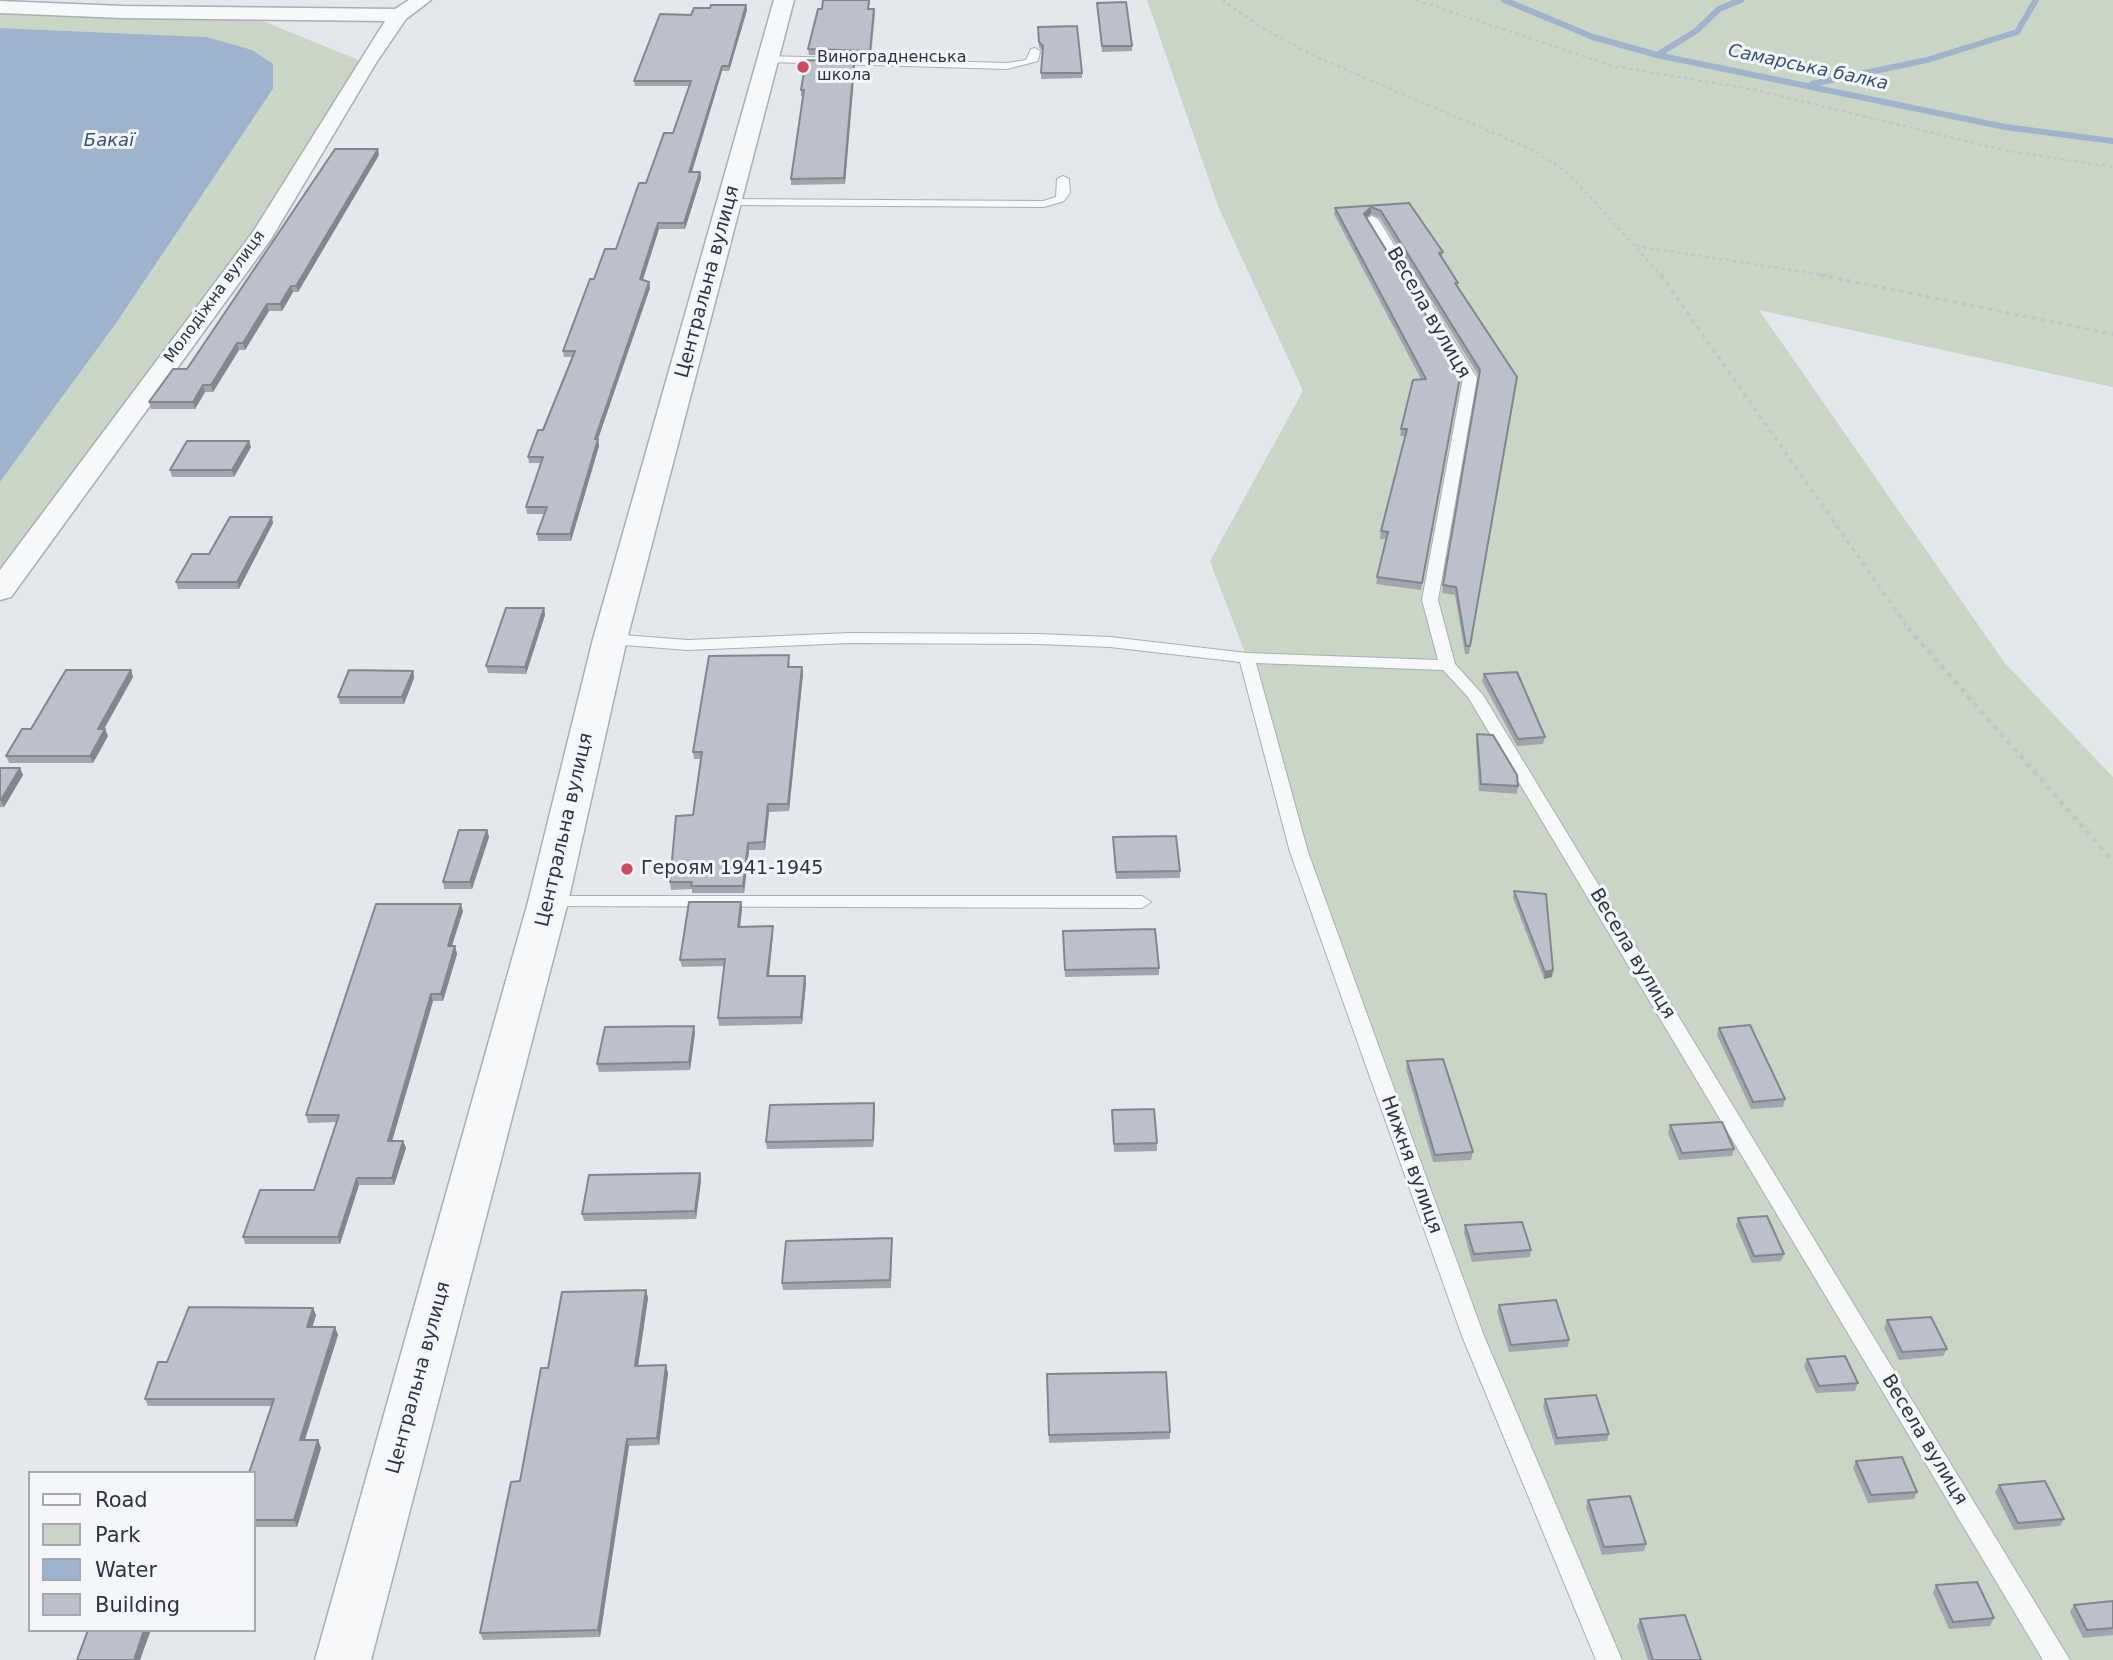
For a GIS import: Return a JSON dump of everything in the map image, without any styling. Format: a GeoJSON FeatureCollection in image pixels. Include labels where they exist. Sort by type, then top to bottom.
{"type":"FeatureCollection","features":[{"type":"Feature","properties":{"kind":"street","name":"Молодіжна вулиця"},"geometry":{"type":"LineString","coordinates":[[0,591],[263,234],[366,63],[399,15],[422,0]]}},
{"type":"Feature","properties":{"kind":"street","name":"Центральна вулиця"},"geometry":{"type":"LineString","coordinates":[[343,1660],[548,902],[610,639],[784,0]]}},
{"type":"Feature","properties":{"kind":"street"},"geometry":{"type":"LineString","coordinates":[[0,7],[123,12],[399,15]]}},
{"type":"Feature","properties":{"kind":"lane"},"geometry":{"type":"LineString","coordinates":[[768,59],[1007,66],[1029,62],[1034,59],[1035,51]]}},
{"type":"Feature","properties":{"kind":"lane"},"geometry":{"type":"LineString","coordinates":[[730,202],[1044,204],[1060,200],[1063,178]]}},
{"type":"Feature","properties":{"kind":"lane","name":"Весела вулиця"},"geometry":{"type":"LineString","coordinates":[[1372,219],[1470,378],[1430,600],[1447,665],[1475,695],[2057,1660]]}},
{"type":"Feature","properties":{"kind":"lane"},"geometry":{"type":"LineString","coordinates":[[610,639],[688,645],[850,638],[1038,639],[1110,642],[1247,658],[1447,665]]}},
{"type":"Feature","properties":{"kind":"lane","name":"Нижня вулиця"},"geometry":{"type":"LineString","coordinates":[[1247,658],[1299,852],[1473,1336],[1609,1660]]}},
{"type":"Feature","properties":{"kind":"lane"},"geometry":{"type":"LineString","coordinates":[[548,902],[1142,902]]}},
{"type":"Feature","properties":{"kind":"path"},"geometry":{"type":"LineString","coordinates":[[1222,0],[1261,27],[1319,58],[1533,150],[1569,174],[1656,268],[1916,639],[2113,861]]}},
{"type":"Feature","properties":{"kind":"path"},"geometry":{"type":"LineString","coordinates":[[1416,0],[1613,66],[1756,90],[2003,150],[2113,167]]}},
{"type":"Feature","properties":{"kind":"path"},"geometry":{"type":"LineString","coordinates":[[1633,246],[1847,279],[2113,334]]}},
{"type":"Feature","properties":{"kind":"green space"},"geometry":{"type":"Polygon","coordinates":[[[1147,0],[2113,0],[2113,387],[1759,310],[2004,662],[2113,777],[2113,1660],[1609,1660],[1473,1336],[1299,852],[1247,658],[1210,561],[1303,391],[1218,206],[1147,0]]]}},
{"type":"Feature","properties":{"kind":"green space"},"geometry":{"type":"Polygon","coordinates":[[[0,7],[243,13],[366,63],[263,234],[0,591],[0,482],[117,322],[273,89],[206,37],[0,28],[0,7]]]}},
{"type":"Feature","properties":{"kind":"water","name":"Бакаї"},"geometry":{"type":"Polygon","coordinates":[[[0,28],[206,37],[252,50],[273,64],[273,89],[117,322],[0,482],[0,28]]]}},
{"type":"Feature","properties":{"kind":"building"},"geometry":{"type":"Polygon","coordinates":[[[823,0],[869,0],[868,9],[874,9],[870,51],[808,49],[818,9],[822,9],[823,0]]]}},
{"type":"Feature","properties":{"kind":"building"},"geometry":{"type":"Polygon","coordinates":[[[1126,2],[1132,46],[1102,46],[1097,3],[1126,2]]]}},
{"type":"Feature","properties":{"kind":"building"},"geometry":{"type":"Polygon","coordinates":[[[711,5],[746,5],[729,66],[722,66],[689,172],[700,172],[684,223],[658,223],[640,279],[649,282],[595,439],[598,439],[570,534],[537,534],[547,507],[526,507],[543,457],[528,457],[538,430],[543,430],[575,351],[563,351],[590,279],[594,279],[605,249],[616,249],[639,183],[646,183],[664,133],[673,133],[691,81],[634,81],[660,14],[691,15],[694,8],[710,8],[711,5]]]}},
{"type":"Feature","properties":{"kind":"building"},"geometry":{"type":"Polygon","coordinates":[[[1077,26],[1082,73],[1041,73],[1043,46],[1039,42],[1038,27],[1077,26]]]}},
{"type":"Feature","properties":{"kind":"building"},"geometry":{"type":"Polygon","coordinates":[[[806,60],[854,62],[844,178],[791,179],[806,60]]]}},
{"type":"Feature","properties":{"kind":"building"},"geometry":{"type":"Polygon","coordinates":[[[335,149],[378,149],[296,286],[291,286],[280,304],[267,304],[243,343],[237,343],[211,385],[203,385],[193,402],[149,402],[173,369],[187,369],[335,149]]]}},
{"type":"Feature","properties":{"kind":"building"},"geometry":{"type":"Polygon","coordinates":[[[1409,203],[1443,252],[1439,253],[1458,283],[1455,283],[1517,377],[1470,646],[1466,646],[1456,587],[1443,585],[1480,370],[1381,211],[1371,207],[1364,214],[1461,372],[1422,583],[1377,577],[1388,532],[1381,531],[1407,429],[1401,429],[1413,380],[1426,379],[1335,208],[1409,203]]]}},
{"type":"Feature","properties":{"kind":"building"},"geometry":{"type":"Polygon","coordinates":[[[187,441],[249,441],[232,470],[170,470],[187,441]]]}},
{"type":"Feature","properties":{"kind":"building"},"geometry":{"type":"Polygon","coordinates":[[[230,517],[272,517],[237,582],[176,582],[192,554],[209,554],[230,517]]]}},
{"type":"Feature","properties":{"kind":"building"},"geometry":{"type":"Polygon","coordinates":[[[506,608],[544,608],[525,667],[486,666],[506,608]]]}},
{"type":"Feature","properties":{"kind":"building"},"geometry":{"type":"Polygon","coordinates":[[[789,655],[788,667],[802,667],[788,804],[768,804],[764,842],[748,843],[743,886],[691,886],[692,882],[670,882],[676,816],[693,815],[702,752],[693,752],[709,656],[789,655]]]}},
{"type":"Feature","properties":{"kind":"building"},"geometry":{"type":"Polygon","coordinates":[[[66,670],[131,670],[98,729],[105,729],[90,756],[6,756],[22,729],[31,729],[66,670]]]}},
{"type":"Feature","properties":{"kind":"building"},"geometry":{"type":"Polygon","coordinates":[[[349,670],[413,671],[402,697],[338,697],[349,670]]]}},
{"type":"Feature","properties":{"kind":"building"},"geometry":{"type":"Polygon","coordinates":[[[1517,672],[1545,737],[1518,739],[1484,674],[1517,672]]]}},
{"type":"Feature","properties":{"kind":"building"},"geometry":{"type":"Polygon","coordinates":[[[1477,734],[1493,735],[1517,775],[1518,786],[1481,784],[1477,734]]]}},
{"type":"Feature","properties":{"kind":"building"},"geometry":{"type":"Polygon","coordinates":[[[0,768],[20,768],[1,800],[0,800],[0,768]]]}},
{"type":"Feature","properties":{"kind":"building"},"geometry":{"type":"Polygon","coordinates":[[[459,830],[487,830],[470,882],[443,882],[459,830]]]}},
{"type":"Feature","properties":{"kind":"building"},"geometry":{"type":"Polygon","coordinates":[[[1176,836],[1180,871],[1116,872],[1113,837],[1176,836]]]}},
{"type":"Feature","properties":{"kind":"building"},"geometry":{"type":"Polygon","coordinates":[[[1514,891],[1546,894],[1553,970],[1545,972],[1514,891]]]}},
{"type":"Feature","properties":{"kind":"building"},"geometry":{"type":"Polygon","coordinates":[[[689,902],[741,902],[738,927],[773,926],[767,976],[805,976],[801,1017],[718,1018],[725,959],[680,960],[689,902]]]}},
{"type":"Feature","properties":{"kind":"building"},"geometry":{"type":"Polygon","coordinates":[[[376,904],[461,904],[448,946],[455,946],[441,994],[431,994],[388,1141],[403,1141],[392,1178],[357,1178],[338,1237],[243,1237],[260,1190],[314,1190],[339,1115],[306,1115],[376,904]]]}},
{"type":"Feature","properties":{"kind":"building"},"geometry":{"type":"Polygon","coordinates":[[[1155,929],[1159,968],[1065,970],[1063,931],[1155,929]]]}},
{"type":"Feature","properties":{"kind":"building"},"geometry":{"type":"Polygon","coordinates":[[[1750,1025],[1785,1099],[1753,1102],[1719,1028],[1750,1025]]]}},
{"type":"Feature","properties":{"kind":"building"},"geometry":{"type":"Polygon","coordinates":[[[694,1026],[689,1062],[597,1064],[605,1027],[694,1026]]]}},
{"type":"Feature","properties":{"kind":"building"},"geometry":{"type":"Polygon","coordinates":[[[1443,1059],[1473,1152],[1435,1155],[1407,1061],[1443,1059]]]}},
{"type":"Feature","properties":{"kind":"building"},"geometry":{"type":"Polygon","coordinates":[[[874,1103],[873,1140],[766,1142],[770,1105],[874,1103]]]}},
{"type":"Feature","properties":{"kind":"building"},"geometry":{"type":"Polygon","coordinates":[[[1154,1109],[1157,1143],[1114,1144],[1112,1110],[1154,1109]]]}},
{"type":"Feature","properties":{"kind":"building"},"geometry":{"type":"Polygon","coordinates":[[[1722,1122],[1734,1149],[1682,1153],[1670,1125],[1722,1122]]]}},
{"type":"Feature","properties":{"kind":"building"},"geometry":{"type":"Polygon","coordinates":[[[700,1173],[695,1211],[582,1214],[589,1175],[700,1173]]]}},
{"type":"Feature","properties":{"kind":"building"},"geometry":{"type":"Polygon","coordinates":[[[1767,1216],[1784,1254],[1754,1256],[1738,1218],[1767,1216]]]}},
{"type":"Feature","properties":{"kind":"building"},"geometry":{"type":"Polygon","coordinates":[[[1522,1222],[1531,1250],[1474,1254],[1465,1225],[1522,1222]]]}},
{"type":"Feature","properties":{"kind":"building"},"geometry":{"type":"Polygon","coordinates":[[[892,1238],[890,1280],[782,1283],[786,1241],[892,1238]]]}},
{"type":"Feature","properties":{"kind":"building"},"geometry":{"type":"Polygon","coordinates":[[[646,1290],[635,1366],[666,1365],[657,1438],[627,1439],[598,1630],[480,1633],[511,1482],[520,1481],[541,1368],[548,1368],[562,1292],[646,1290]]]}},
{"type":"Feature","properties":{"kind":"building"},"geometry":{"type":"Polygon","coordinates":[[[1556,1300],[1569,1340],[1511,1345],[1499,1305],[1556,1300]]]}},
{"type":"Feature","properties":{"kind":"building"},"geometry":{"type":"Polygon","coordinates":[[[189,1307],[313,1308],[307,1327],[335,1327],[300,1440],[318,1440],[294,1520],[256,1520],[256,1471],[250,1471],[274,1399],[145,1399],[158,1362],[167,1362],[189,1307]]]}},
{"type":"Feature","properties":{"kind":"building"},"geometry":{"type":"Polygon","coordinates":[[[1931,1317],[1947,1349],[1902,1352],[1887,1320],[1931,1317]]]}},
{"type":"Feature","properties":{"kind":"building"},"geometry":{"type":"Polygon","coordinates":[[[1845,1356],[1858,1383],[1819,1386],[1807,1359],[1845,1356]]]}},
{"type":"Feature","properties":{"kind":"building"},"geometry":{"type":"Polygon","coordinates":[[[1166,1372],[1170,1432],[1049,1435],[1047,1374],[1166,1372]]]}},
{"type":"Feature","properties":{"kind":"building"},"geometry":{"type":"Polygon","coordinates":[[[1596,1395],[1609,1434],[1557,1438],[1545,1399],[1596,1395]]]}},
{"type":"Feature","properties":{"kind":"building"},"geometry":{"type":"Polygon","coordinates":[[[1902,1457],[1917,1492],[1871,1495],[1856,1461],[1902,1457]]]}},
{"type":"Feature","properties":{"kind":"building"},"geometry":{"type":"Polygon","coordinates":[[[2045,1481],[2064,1519],[2018,1523],[1999,1485],[2045,1481]]]}},
{"type":"Feature","properties":{"kind":"building"},"geometry":{"type":"Polygon","coordinates":[[[1630,1496],[1646,1544],[1604,1547],[1588,1500],[1630,1496]]]}},
{"type":"Feature","properties":{"kind":"building"},"geometry":{"type":"Polygon","coordinates":[[[1977,1582],[1994,1618],[1953,1622],[1936,1585],[1977,1582]]]}},
{"type":"Feature","properties":{"kind":"building"},"geometry":{"type":"Polygon","coordinates":[[[2113,1601],[2113,1628],[2087,1630],[2074,1605],[2113,1601]]]}},
{"type":"Feature","properties":{"kind":"building"},"geometry":{"type":"Polygon","coordinates":[[[1685,1615],[1701,1660],[1653,1660],[1640,1619],[1685,1615]]]}},
{"type":"Feature","properties":{"kind":"building"},"geometry":{"type":"Polygon","coordinates":[[[87,1632],[143,1632],[134,1660],[77,1660],[87,1632]]]}},
{"type":"Feature","properties":{"kind":"waterway","name":"Самарська балка"},"geometry":{"type":"LineString","coordinates":[[1504,0],[1593,37],[1657,55]]}},
{"type":"Feature","properties":{"kind":"waterway"},"geometry":{"type":"LineString","coordinates":[[1657,55],[1696,31],[1719,9],[1741,0]]}},
{"type":"Feature","properties":{"kind":"waterway"},"geometry":{"type":"LineString","coordinates":[[1812,84],[1927,60],[2017,32],[2036,0]]}},
{"type":"Feature","properties":{"kind":"waterway","name":"Самарська балка"},"geometry":{"type":"LineString","coordinates":[[1657,55],[2005,127],[2113,141]]}},
{"type":"Feature","properties":{"kind":"place","name":"Виноградненська школа"},"geometry":{"type":"Point","coordinates":[803,67]}},
{"type":"Feature","properties":{"kind":"place","name":"Героям 1941-1945"},"geometry":{"type":"Point","coordinates":[627,869]}}]}
